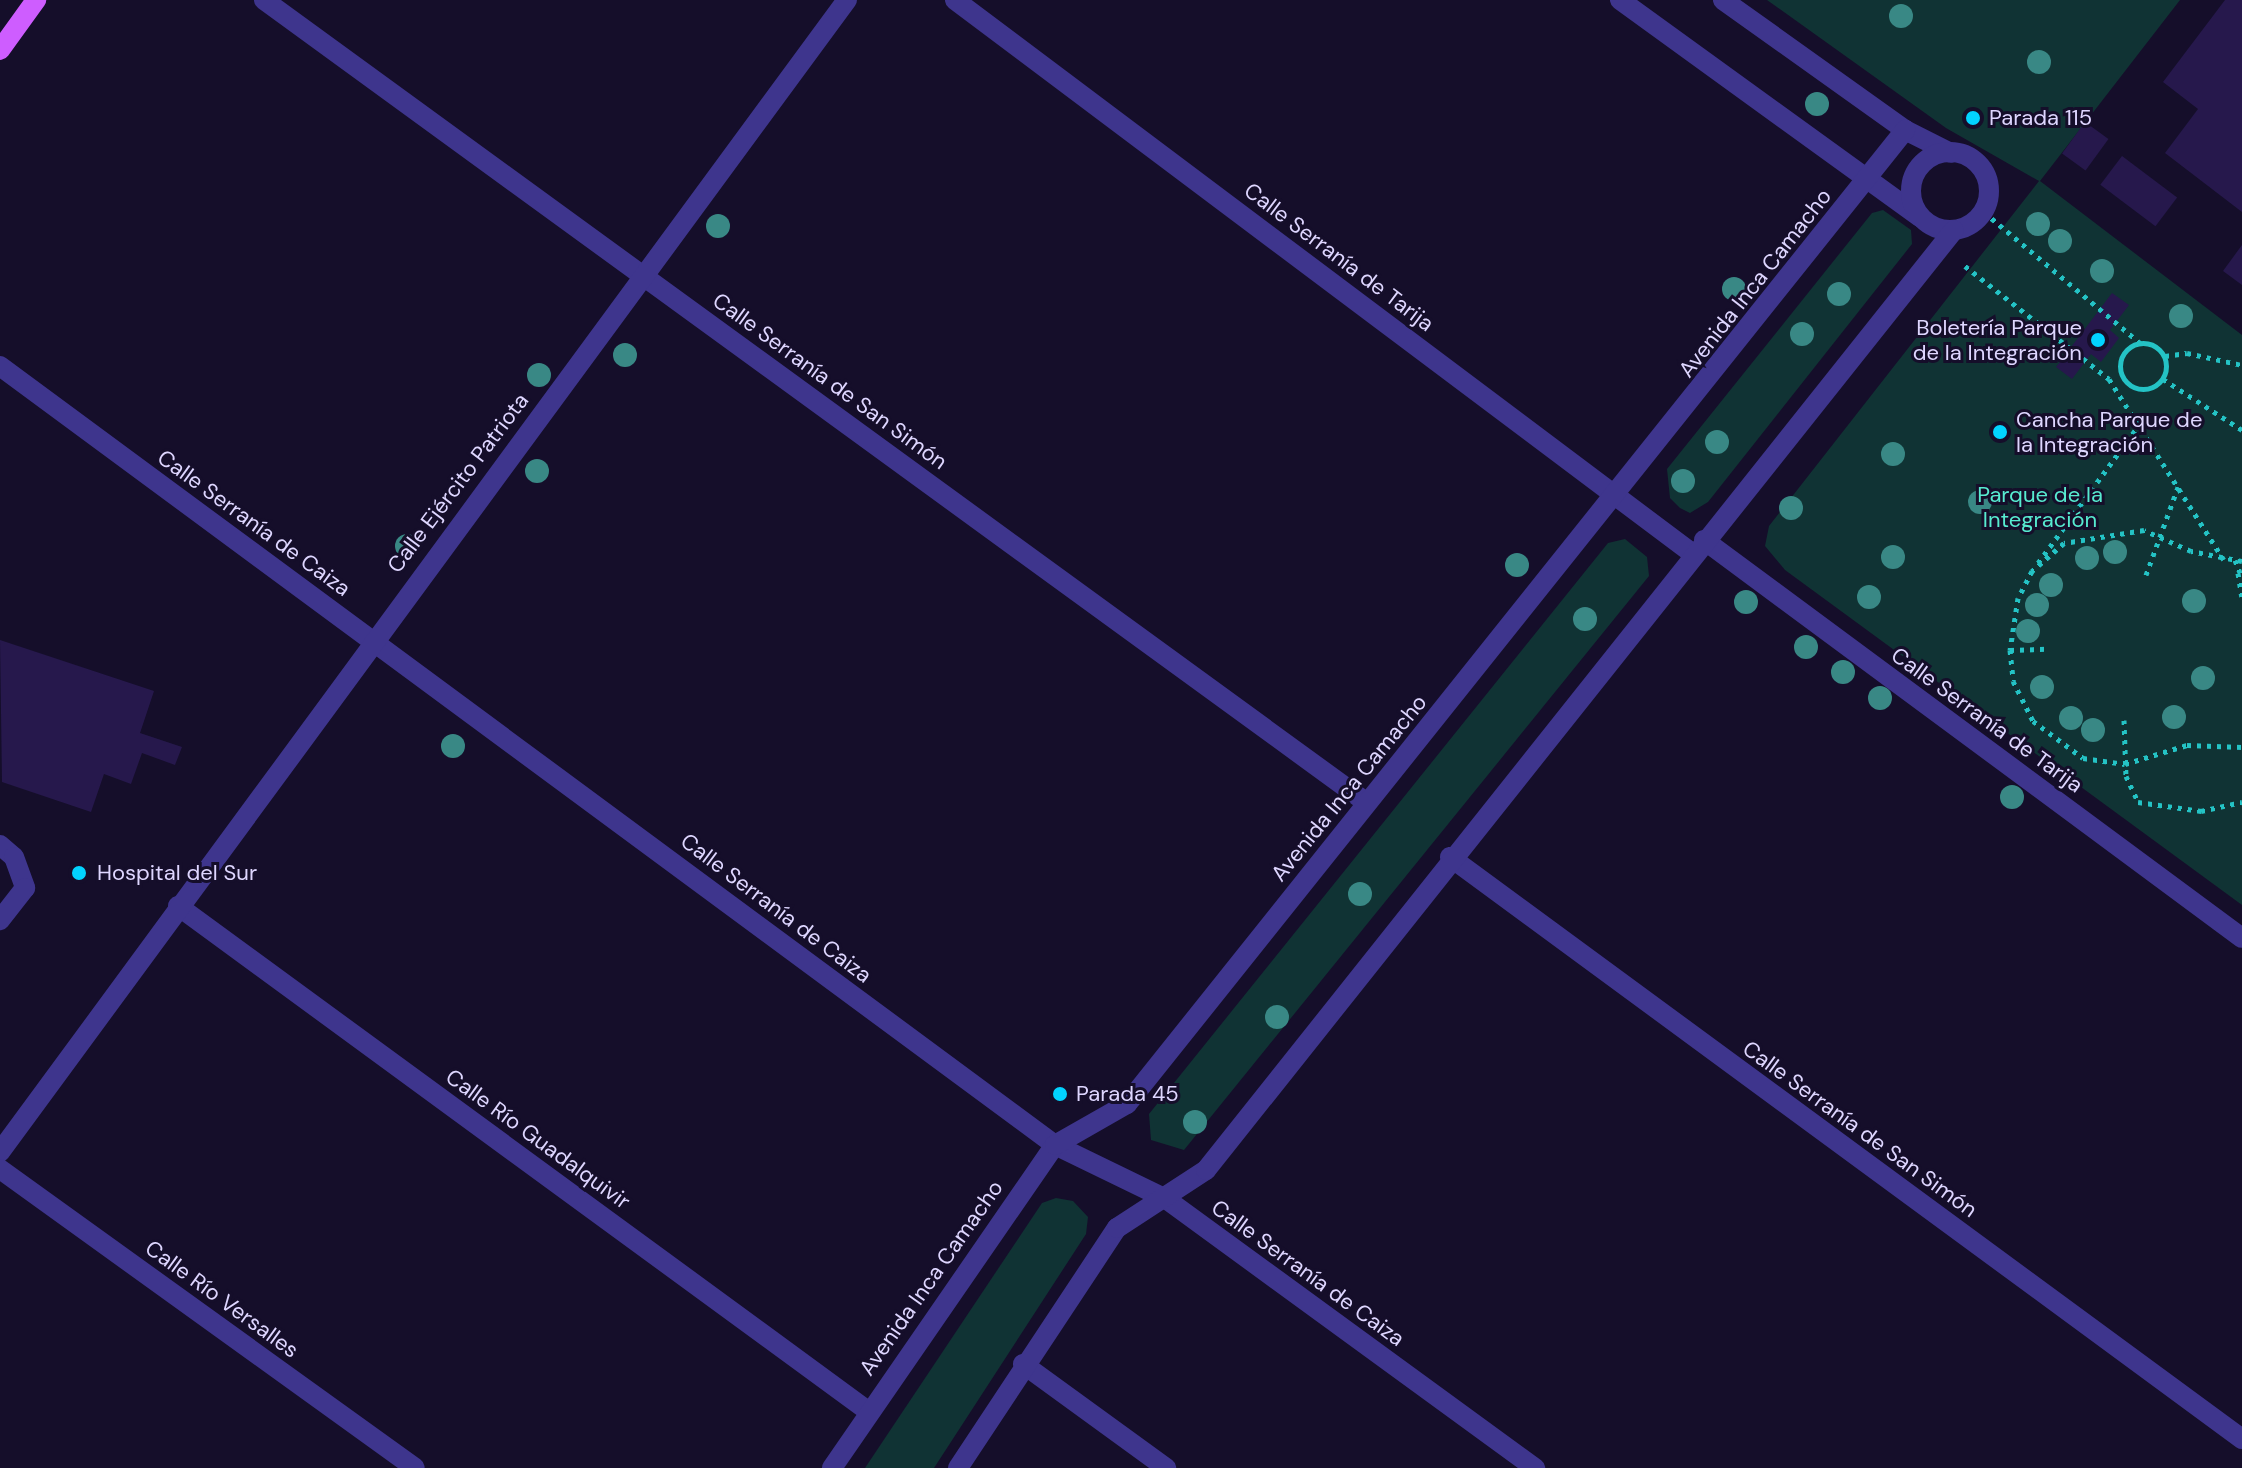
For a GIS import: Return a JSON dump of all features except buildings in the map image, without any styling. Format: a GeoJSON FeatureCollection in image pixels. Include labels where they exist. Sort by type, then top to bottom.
{"type":"FeatureCollection","features":[{"type":"Feature","properties":{"kind":"main road"},"geometry":{"type":"LineString","coordinates":[[0,50],[36,0]]}},
{"type":"Feature","properties":{"kind":"street","name":"Calle Serranía de San Simón"},"geometry":{"type":"LineString","coordinates":[[264,0],[1366,802]]}},
{"type":"Feature","properties":{"kind":"street","name":"Calle Ejército Patriota"},"geometry":{"type":"LineString","coordinates":[[0,1152],[373,638],[847,0]]}},
{"type":"Feature","properties":{"kind":"street","name":"Calle Serranía de Tarija"},"geometry":{"type":"LineString","coordinates":[[955,0],[1619,496],[1699,547],[2242,938]]}},
{"type":"Feature","properties":{"kind":"street"},"geometry":{"type":"LineString","coordinates":[[1620,0],[1870,176],[1920,217],[1954,230]]}},
{"type":"Feature","properties":{"kind":"street"},"geometry":{"type":"LineString","coordinates":[[958,1468],[1023,1364],[1117,1228],[1166,1199],[1206,1170],[1450,857],[1939,246],[1954,230],[1984,212],[1990,190],[1982,168],[1905,130],[1723,0]]}},
{"type":"Feature","properties":{"kind":"street","name":"Avenida Inca Camacho"},"geometry":{"type":"LineString","coordinates":[[832,1468],[868,1411],[1055,1145],[1127,1104],[1366,802],[1619,496],[1905,130]]}},
{"type":"Feature","properties":{"kind":"street"},"geometry":{"type":"LineString","coordinates":[[1920,217],[1911,193],[1918,169],[1951,153]]}},
{"type":"Feature","properties":{"kind":"street","name":"Calle Serranía de Caiza"},"geometry":{"type":"LineString","coordinates":[[0,366],[373,638],[1055,1145],[1166,1199],[1535,1468]]}},
{"type":"Feature","properties":{"kind":"street"},"geometry":{"type":"LineString","coordinates":[[0,845],[14,857],[25,888],[0,920]]}},
{"type":"Feature","properties":{"kind":"street","name":"Calle Serranía de San Simón"},"geometry":{"type":"LineString","coordinates":[[1450,857],[2242,1439]]}},
{"type":"Feature","properties":{"kind":"street","name":"Calle Río Guadalquivir"},"geometry":{"type":"LineString","coordinates":[[178,906],[868,1411]]}},
{"type":"Feature","properties":{"kind":"street","name":"Calle Río Versalles"},"geometry":{"type":"LineString","coordinates":[[0,1169],[415,1468]]}},
{"type":"Feature","properties":{"kind":"street"},"geometry":{"type":"LineString","coordinates":[[1023,1364],[1166,1468]]}},
{"type":"Feature","properties":{"kind":"path"},"geometry":{"type":"LineString","coordinates":[[1984,212],[2140,343],[2165,356],[2187,353],[2242,365]]}},
{"type":"Feature","properties":{"kind":"path"},"geometry":{"type":"LineString","coordinates":[[1939,246],[2119,394],[2224,561]]}},
{"type":"Feature","properties":{"kind":"path"},"geometry":{"type":"LineString","coordinates":[[2127,383],[2120,363],[2140,343]]}},
{"type":"Feature","properties":{"kind":"path"},"geometry":{"type":"LineString","coordinates":[[2127,383],[2149,389],[2163,379],[2165,356]]}},
{"type":"Feature","properties":{"kind":"path"},"geometry":{"type":"LineString","coordinates":[[2163,379],[2242,430]]}},
{"type":"Feature","properties":{"kind":"path"},"geometry":{"type":"LineString","coordinates":[[2119,394],[2127,383]]}},
{"type":"Feature","properties":{"kind":"path"},"geometry":{"type":"LineString","coordinates":[[2139,425],[2032,571],[2018,598],[2010,650],[2013,681],[2033,721],[2083,758],[2125,764],[2187,745],[2242,747]]}},
{"type":"Feature","properties":{"kind":"path"},"geometry":{"type":"LineString","coordinates":[[2146,575],[2157,536],[2178,487]]}},
{"type":"Feature","properties":{"kind":"path"},"geometry":{"type":"LineString","coordinates":[[2032,571],[2064,543],[2095,533],[2157,536],[2224,561],[2239,560],[2242,597]]}},
{"type":"Feature","properties":{"kind":"path"},"geometry":{"type":"LineString","coordinates":[[2010,650],[2047,649]]}},
{"type":"Feature","properties":{"kind":"path"},"geometry":{"type":"LineString","coordinates":[[2124,720],[2129,791],[2152,808],[2201,811],[2242,802]]}},
{"type":"Feature","properties":{"kind":"green space","name":"Parque de la Integración"},"geometry":{"type":"Polygon","coordinates":[[[1767,0],[2180,0],[2040,181],[2242,335],[2242,905],[1785,570],[1765,546],[1769,526],[2039,181],[1946,128],[1767,0]]]}},
{"type":"Feature","properties":{"kind":"green space"},"geometry":{"type":"Polygon","coordinates":[[[1883,210],[1911,230],[1912,244],[1708,502],[1690,513],[1680,508],[1670,498],[1667,469],[1872,213],[1883,210]]]}},
{"type":"Feature","properties":{"kind":"green space"},"geometry":{"type":"Polygon","coordinates":[[[1625,539],[1647,557],[1649,576],[1184,1150],[1151,1140],[1149,1114],[1608,543],[1625,539]]]}},
{"type":"Feature","properties":{"kind":"green space"},"geometry":{"type":"Polygon","coordinates":[[[1056,1198],[1073,1201],[1088,1217],[1086,1234],[934,1468],[865,1468],[1042,1203],[1056,1198]]]}},
{"type":"Feature","properties":{"kind":"place","name":"Parada 115"},"geometry":{"type":"Point","coordinates":[1973,118]}},
{"type":"Feature","properties":{"kind":"place","name":"Boletería Parque de la Integración"},"geometry":{"type":"Point","coordinates":[2098,340]}},
{"type":"Feature","properties":{"kind":"place","name":"Cancha Parque de la Integración"},"geometry":{"type":"Point","coordinates":[2000,432]}},
{"type":"Feature","properties":{"kind":"place","name":"Hospital del Sur"},"geometry":{"type":"Point","coordinates":[79,873]}},
{"type":"Feature","properties":{"kind":"place","name":"Parada 45"},"geometry":{"type":"Point","coordinates":[1060,1094]}}]}
